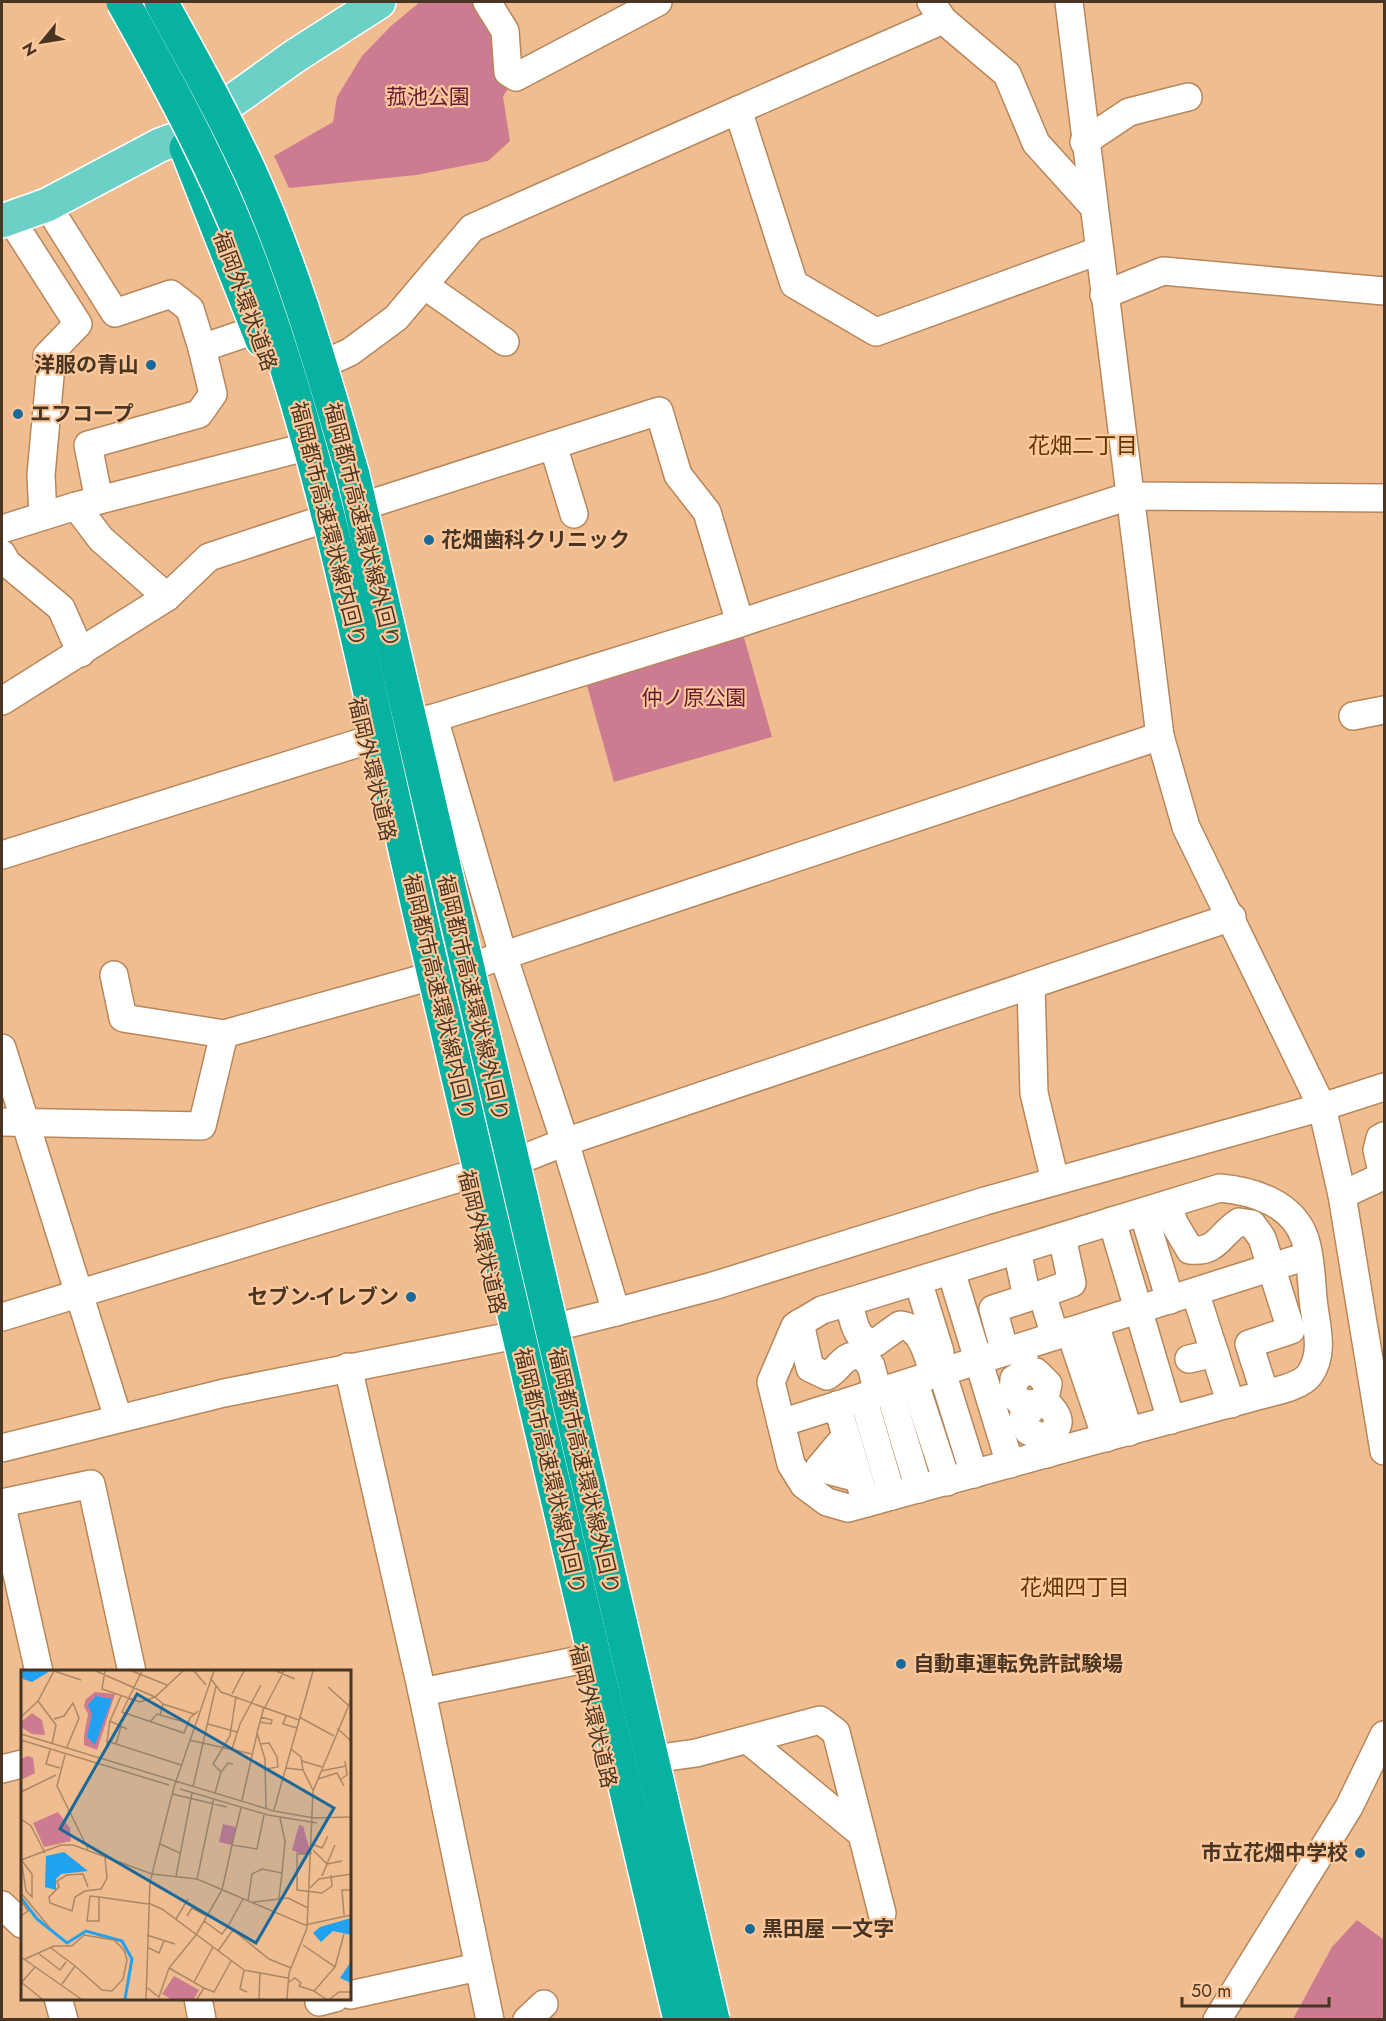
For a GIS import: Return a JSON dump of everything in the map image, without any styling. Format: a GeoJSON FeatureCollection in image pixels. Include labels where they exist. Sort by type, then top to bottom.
{"type":"FeatureCollection","features":[{"type":"Feature","properties":{"kind":"highway","name":"福岡外環状道路"},"geometry":{"type":"LineString","coordinates":[[108,2],[170,111],[182,137],[258,329],[296,450],[315,522],[663,2019]]}},
{"type":"Feature","properties":{"kind":"highway","name":"福岡都市高速環状線内回り"},"geometry":{"type":"LineString","coordinates":[[123,2],[219,186],[255,272],[321,481],[420,916],[680,2019]]}},
{"type":"Feature","properties":{"kind":"highway","name":"福岡外環状道路"},"geometry":{"type":"LineString","coordinates":[[160,2],[218,111],[264,215],[339,438],[357,508],[420,721],[464,969],[606,1545],[713,2019]]}},
{"type":"Feature","properties":{"kind":"highway","name":"福岡都市高速環状線外回り"},"geometry":{"type":"LineString","coordinates":[[160,2],[206,83],[250,174],[285,263],[322,368],[353,475],[538,1278],[713,2019]]}},
{"type":"Feature","properties":{"kind":"main road"},"geometry":{"type":"LineString","coordinates":[[6,219],[47,205],[160,145],[182,137],[295,56],[375,3]]}},
{"type":"Feature","properties":{"kind":"street"},"geometry":{"type":"LineString","coordinates":[[487,2],[505,30],[508,72],[516,77],[658,2]]}},
{"type":"Feature","properties":{"kind":"street"},"geometry":{"type":"LineString","coordinates":[[1069,2],[1084,142],[1160,736],[1186,827],[1232,917],[1322,1107],[1342,1195],[1384,1451]]}},
{"type":"Feature","properties":{"kind":"street"},"geometry":{"type":"LineString","coordinates":[[317,367],[351,352],[396,318],[472,228],[738,110],[938,11],[1007,74],[1036,143],[1092,205]]}},
{"type":"Feature","properties":{"kind":"street"},"geometry":{"type":"LineString","coordinates":[[1084,142],[1129,112],[1188,97]]}},
{"type":"Feature","properties":{"kind":"street"},"geometry":{"type":"LineString","coordinates":[[738,110],[794,284],[876,332],[1098,251]]}},
{"type":"Feature","properties":{"kind":"street"},"geometry":{"type":"LineString","coordinates":[[47,205],[115,313],[171,294],[190,309],[202,348],[213,394],[199,414],[88,445],[87,503],[102,540],[167,597]]}},
{"type":"Feature","properties":{"kind":"street"},"geometry":{"type":"LineString","coordinates":[[6,219],[78,324],[48,356],[51,365],[41,475],[44,516]]}},
{"type":"Feature","properties":{"kind":"street"},"geometry":{"type":"LineString","coordinates":[[1104,295],[1163,271],[1384,291]]}},
{"type":"Feature","properties":{"kind":"street"},"geometry":{"type":"LineString","coordinates":[[424,285],[505,342]]}},
{"type":"Feature","properties":{"kind":"street"},"geometry":{"type":"LineString","coordinates":[[202,348],[258,329]]}},
{"type":"Feature","properties":{"kind":"street"},"geometry":{"type":"LineString","coordinates":[[357,508],[659,411],[678,475],[707,512],[740,623]]}},
{"type":"Feature","properties":{"kind":"street"},"geometry":{"type":"LineString","coordinates":[[2,528],[87,503],[339,438]]}},
{"type":"Feature","properties":{"kind":"street"},"geometry":{"type":"LineString","coordinates":[[553,445],[574,514]]}},
{"type":"Feature","properties":{"kind":"street"},"geometry":{"type":"LineString","coordinates":[[616,1312],[566,1142],[420,721],[740,623],[1129,496],[1384,498]]}},
{"type":"Feature","properties":{"kind":"street"},"geometry":{"type":"LineString","coordinates":[[3,697],[81,653],[167,597],[209,557],[315,522]]}},
{"type":"Feature","properties":{"kind":"street"},"geometry":{"type":"LineString","coordinates":[[2,554],[7,563],[61,608],[81,653]]}},
{"type":"Feature","properties":{"kind":"street"},"geometry":{"type":"LineString","coordinates":[[1353,716],[1384,710]]}},
{"type":"Feature","properties":{"kind":"street"},"geometry":{"type":"LineString","coordinates":[[464,969],[1160,736]]}},
{"type":"Feature","properties":{"kind":"street"},"geometry":{"type":"LineString","coordinates":[[2,855],[365,741]]}},
{"type":"Feature","properties":{"kind":"street"},"geometry":{"type":"LineString","coordinates":[[512,1163],[566,1142],[1232,917]]}},
{"type":"Feature","properties":{"kind":"street"},"geometry":{"type":"LineString","coordinates":[[114,975],[123,1018],[224,1034],[421,979]]}},
{"type":"Feature","properties":{"kind":"street"},"geometry":{"type":"LineString","coordinates":[[1031,985],[1034,1093],[1055,1181]]}},
{"type":"Feature","properties":{"kind":"street"},"geometry":{"type":"LineString","coordinates":[[13,1122],[202,1126],[224,1034]]}},
{"type":"Feature","properties":{"kind":"street"},"geometry":{"type":"LineString","coordinates":[[2,1048],[13,1122],[79,1293],[118,1418]]}},
{"type":"Feature","properties":{"kind":"street"},"geometry":{"type":"LineString","coordinates":[[2,1448],[118,1418],[348,1367],[552,1328],[616,1312],[713,1286],[1055,1181],[1322,1107],[1384,1087]]}},
{"type":"Feature","properties":{"kind":"street"},"geometry":{"type":"LineString","coordinates":[[1342,1195],[1383,1176],[1377,1150],[1380,1138],[1384,1136]]}},
{"type":"Feature","properties":{"kind":"street"},"geometry":{"type":"LineString","coordinates":[[2,1317],[466,1176]]}},
{"type":"Feature","properties":{"kind":"street"},"geometry":{"type":"LineString","coordinates":[[1220,1188],[1246,1190],[1273,1201],[1290,1216],[1305,1238],[1320,1350],[1309,1376],[1285,1389],[1079,1445],[1045,1446],[1010,1464],[892,1496],[862,1491],[848,1508],[827,1502],[804,1485],[791,1464],[771,1382],[795,1326],[822,1310],[1220,1188]]}},
{"type":"Feature","properties":{"kind":"street"},"geometry":{"type":"LineString","coordinates":[[1155,1208],[1165,1256],[1183,1296],[1202,1356],[1231,1404]]}},
{"type":"Feature","properties":{"kind":"street"},"geometry":{"type":"LineString","coordinates":[[1155,1208],[1174,1223],[1190,1250],[1204,1252],[1216,1244],[1226,1230],[1239,1222],[1252,1224],[1262,1238],[1291,1330],[1249,1344],[1264,1395]]}},
{"type":"Feature","properties":{"kind":"street"},"geometry":{"type":"LineString","coordinates":[[1112,1221],[1171,1420]]}},
{"type":"Feature","properties":{"kind":"street"},"geometry":{"type":"LineString","coordinates":[[1062,1237],[1072,1283],[1042,1294],[1046,1343],[1079,1445]]}},
{"type":"Feature","properties":{"kind":"street"},"geometry":{"type":"LineString","coordinates":[[1017,1250],[1027,1298],[993,1309],[1046,1343],[1118,1435]]}},
{"type":"Feature","properties":{"kind":"street"},"geometry":{"type":"LineString","coordinates":[[781,1422],[977,1360],[1046,1343],[1138,1310],[1307,1256]]}},
{"type":"Feature","properties":{"kind":"street"},"geometry":{"type":"LineString","coordinates":[[951,1271],[1010,1464]]}},
{"type":"Feature","properties":{"kind":"street"},"geometry":{"type":"LineString","coordinates":[[918,1281],[937,1342]]}},
{"type":"Feature","properties":{"kind":"street"},"geometry":{"type":"LineString","coordinates":[[849,1302],[860,1338],[866,1342],[876,1343],[900,1325],[908,1325],[918,1333],[892,1496]]}},
{"type":"Feature","properties":{"kind":"street"},"geometry":{"type":"LineString","coordinates":[[919,1489],[909,1382],[937,1342],[963,1311]]}},
{"type":"Feature","properties":{"kind":"street"},"geometry":{"type":"LineString","coordinates":[[800,1323],[810,1368],[827,1376],[834,1372],[840,1361],[851,1354],[863,1356],[871,1366],[909,1382],[950,1417],[974,1474]]}},
{"type":"Feature","properties":{"kind":"street"},"geometry":{"type":"LineString","coordinates":[[1045,1446],[1028,1431],[1023,1418],[1045,1398],[1048,1384],[1036,1372],[1046,1343]]}},
{"type":"Feature","properties":{"kind":"street"},"geometry":{"type":"LineString","coordinates":[[348,1367],[422,1692],[490,2019]]}},
{"type":"Feature","properties":{"kind":"street"},"geometry":{"type":"LineString","coordinates":[[837,1405],[862,1491]]}},
{"type":"Feature","properties":{"kind":"street"},"geometry":{"type":"LineString","coordinates":[[946,1482],[950,1417]]}},
{"type":"Feature","properties":{"kind":"street"},"geometry":{"type":"LineString","coordinates":[[39,1670],[2,1505],[91,1485],[132,1670]]}},
{"type":"Feature","properties":{"kind":"street"},"geometry":{"type":"LineString","coordinates":[[422,1692],[580,1660]]}},
{"type":"Feature","properties":{"kind":"street"},"geometry":{"type":"LineString","coordinates":[[605,1768],[653,1758],[696,1753],[820,1720],[836,1731],[882,1913]]}},
{"type":"Feature","properties":{"kind":"street"},"geometry":{"type":"LineString","coordinates":[[1217,2019],[1349,1807],[1384,1735]]}},
{"type":"Feature","properties":{"kind":"street"},"geometry":{"type":"LineString","coordinates":[[748,1740],[862,1834]]}},
{"type":"Feature","properties":{"kind":"street"},"geometry":{"type":"LineString","coordinates":[[2,1768],[21,1764]]}},
{"type":"Feature","properties":{"kind":"street"},"geometry":{"type":"LineString","coordinates":[[2,1905],[21,1923]]}},
{"type":"Feature","properties":{"kind":"street"},"geometry":{"type":"LineString","coordinates":[[351,1995],[478,1967]]}},
{"type":"Feature","properties":{"kind":"street"},"geometry":{"type":"LineString","coordinates":[[59,2000],[64,2019]]}},
{"type":"Feature","properties":{"kind":"street"},"geometry":{"type":"LineString","coordinates":[[198,2000],[202,2019]]}},
{"type":"Feature","properties":{"kind":"green space","name":"菰池公園"},"geometry":{"type":"Polygon","coordinates":[[[420,2],[487,2],[511,83],[503,97],[510,141],[488,161],[416,175],[289,188],[274,156],[333,122],[337,97],[362,56],[391,26],[420,2]]]}},
{"type":"Feature","properties":{"kind":"green space","name":"仲ノ原公園"},"geometry":{"type":"Polygon","coordinates":[[[740,623],[772,737],[614,782],[583,671],[740,623]]]}},
{"type":"Feature","properties":{"kind":"green space"},"geometry":{"type":"Polygon","coordinates":[[[1357,1920],[1384,1940],[1384,2019],[1293,2019],[1332,1947],[1357,1920]]]}},
{"type":"Feature","properties":{"kind":"place","name":"洋服の青山"},"geometry":{"type":"Point","coordinates":[151,365]}},
{"type":"Feature","properties":{"kind":"place","name":"エフコープ"},"geometry":{"type":"Point","coordinates":[18,414]}},
{"type":"Feature","properties":{"kind":"place","name":"花畑歯科クリニック"},"geometry":{"type":"Point","coordinates":[429,540]}},
{"type":"Feature","properties":{"kind":"place","name":"セブン-イレブン"},"geometry":{"type":"Point","coordinates":[411,1297]}},
{"type":"Feature","properties":{"kind":"place","name":"自動車運転免許試験場"},"geometry":{"type":"Point","coordinates":[901,1664]}},
{"type":"Feature","properties":{"kind":"place","name":"市立花畑中学校"},"geometry":{"type":"Point","coordinates":[1360,1853]}},
{"type":"Feature","properties":{"kind":"place","name":"黒田屋 一文字"},"geometry":{"type":"Point","coordinates":[750,1929]}},
{"type":"Feature","properties":{"kind":"district","name":"花畑二丁目"},"geometry":{"type":"Point","coordinates":[1083,445]}},
{"type":"Feature","properties":{"kind":"district","name":"花畑四丁目"},"geometry":{"type":"Point","coordinates":[1075,1587]}}]}
